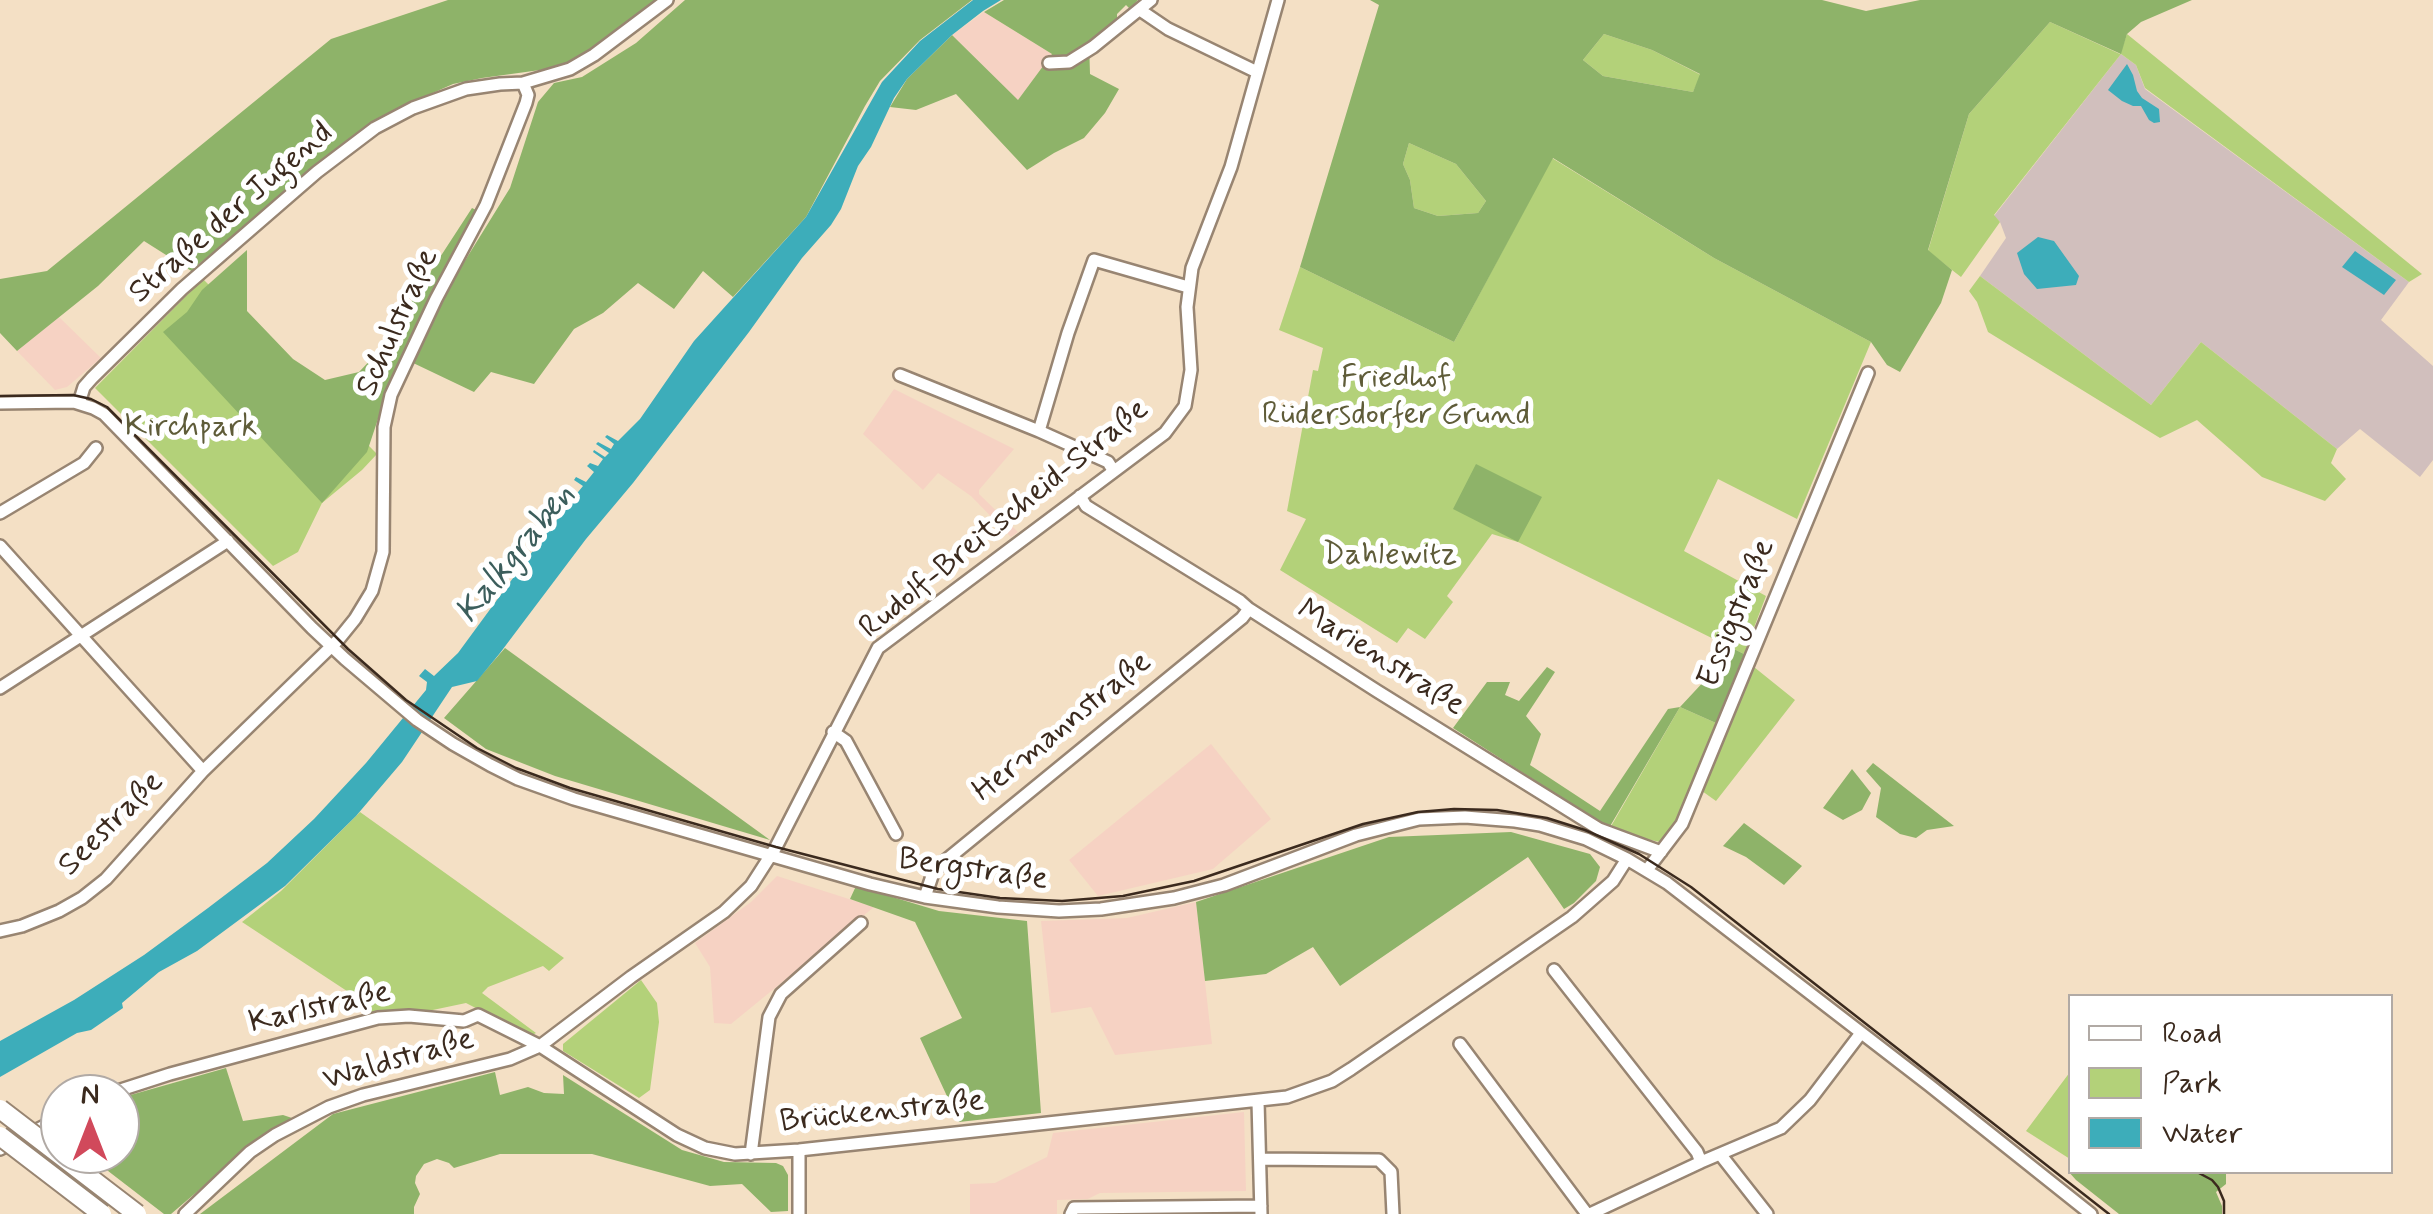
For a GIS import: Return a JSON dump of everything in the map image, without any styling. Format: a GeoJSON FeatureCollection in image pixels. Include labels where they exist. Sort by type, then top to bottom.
{"type":"FeatureCollection","features":[{"type":"Feature","properties":{"kind":"highway"},"geometry":{"type":"LineString","coordinates":[[0,1109],[137,1214]]}},
{"type":"Feature","properties":{"kind":"highway"},"geometry":{"type":"LineString","coordinates":[[0,1136],[102,1214]]}},
{"type":"Feature","properties":{"kind":"street","name":"Straße der Jugend"},"geometry":{"type":"LineString","coordinates":[[80,403],[84,387],[92,378],[182,289],[316,172],[375,128],[413,108],[466,89],[523,84],[570,69],[667,0]]}},
{"type":"Feature","properties":{"kind":"street"},"geometry":{"type":"LineString","coordinates":[[1050,63],[1069,62],[1151,0]]}},
{"type":"Feature","properties":{"kind":"street","name":"Rudolf-Breitscheid-Straße"},"geometry":{"type":"LineString","coordinates":[[540,1046],[741,898],[770,856],[878,648],[1165,433],[1185,406],[1191,370],[1188,287],[1192,268],[1231,168],[1278,0]]}},
{"type":"Feature","properties":{"kind":"street"},"geometry":{"type":"LineString","coordinates":[[1140,10],[1256,72]]}},
{"type":"Feature","properties":{"kind":"street","name":"Schulstraße"},"geometry":{"type":"LineString","coordinates":[[203,771],[332,646],[372,591],[383,552],[384,426],[391,395],[436,298],[486,205],[526,103],[528,95],[523,84]]}},
{"type":"Feature","properties":{"kind":"street"},"geometry":{"type":"LineString","coordinates":[[1039,431],[1094,260],[1188,287]]}},
{"type":"Feature","properties":{"kind":"street","name":"Essigstraße"},"geometry":{"type":"LineString","coordinates":[[1647,870],[1682,824],[1868,373]]}},
{"type":"Feature","properties":{"kind":"street"},"geometry":{"type":"LineString","coordinates":[[900,375],[1039,431],[1108,462],[1112,470]]}},
{"type":"Feature","properties":{"kind":"street"},"geometry":{"type":"LineString","coordinates":[[0,404],[80,403]]}},
{"type":"Feature","properties":{"kind":"street","name":"Bergstraße"},"geometry":{"type":"LineString","coordinates":[[80,403],[104,414],[345,659],[404,710],[473,756],[518,779],[574,800],[925,898],[1046,910],[1101,909],[1174,898],[1224,885],[1332,843],[1419,819],[1489,818],[1540,825],[1627,858]]}},
{"type":"Feature","properties":{"kind":"street"},"geometry":{"type":"LineString","coordinates":[[0,513],[84,463],[96,448]]}},
{"type":"Feature","properties":{"kind":"street","name":"Marienstraße"},"geometry":{"type":"LineString","coordinates":[[1080,496],[1086,506],[1600,829],[1661,852]]}},
{"type":"Feature","properties":{"kind":"street"},"geometry":{"type":"LineString","coordinates":[[0,688],[228,541]]}},
{"type":"Feature","properties":{"kind":"street"},"geometry":{"type":"LineString","coordinates":[[0,546],[203,771]]}},
{"type":"Feature","properties":{"kind":"street","name":"Hermannstraße"},"geometry":{"type":"LineString","coordinates":[[925,898],[934,870],[1249,609]]}},
{"type":"Feature","properties":{"kind":"street"},"geometry":{"type":"LineString","coordinates":[[833,732],[846,741],[896,834]]}},
{"type":"Feature","properties":{"kind":"street","name":"Seestraße"},"geometry":{"type":"LineString","coordinates":[[0,931],[59,912],[82,898],[106,878],[203,771]]}},
{"type":"Feature","properties":{"kind":"street"},"geometry":{"type":"LineString","coordinates":[[1627,858],[1862,1033],[2090,1214]]}},
{"type":"Feature","properties":{"kind":"street","name":"Brückenstraße"},"geometry":{"type":"LineString","coordinates":[[540,1046],[677,1136],[705,1148],[735,1154],[1301,1094],[1351,1069],[1572,917],[1618,876],[1627,858]]}},
{"type":"Feature","properties":{"kind":"street"},"geometry":{"type":"LineString","coordinates":[[751,1154],[769,1017],[780,994],[861,923]]}},
{"type":"Feature","properties":{"kind":"street"},"geometry":{"type":"LineString","coordinates":[[1554,970],[1701,1162]]}},
{"type":"Feature","properties":{"kind":"street","name":"Karlstraße"},"geometry":{"type":"LineString","coordinates":[[140,1084],[386,1017],[464,1021],[478,1015],[540,1046]]}},
{"type":"Feature","properties":{"kind":"street"},"geometry":{"type":"LineString","coordinates":[[1460,1044],[1588,1214],[1780,1128],[1810,1100],[1862,1033]]}},
{"type":"Feature","properties":{"kind":"street","name":"Waldstraße"},"geometry":{"type":"LineString","coordinates":[[185,1214],[250,1152],[329,1106],[510,1059],[540,1046]]}},
{"type":"Feature","properties":{"kind":"street"},"geometry":{"type":"LineString","coordinates":[[1070,1214],[1074,1208],[1261,1210],[1258,1101]]}},
{"type":"Feature","properties":{"kind":"street"},"geometry":{"type":"LineString","coordinates":[[0,1149],[40,1128]]}},
{"type":"Feature","properties":{"kind":"street"},"geometry":{"type":"LineString","coordinates":[[798,1150],[799,1214]]}},
{"type":"Feature","properties":{"kind":"street"},"geometry":{"type":"LineString","coordinates":[[1720,1154],[1768,1214]]}},
{"type":"Feature","properties":{"kind":"street"},"geometry":{"type":"LineString","coordinates":[[1260,1159],[1380,1160],[1391,1172],[1392,1214]]}},
{"type":"Feature","properties":{"kind":"shaded area"},"geometry":{"type":"Polygon","coordinates":[[[984,12],[1052,54],[1018,101],[952,35],[984,12]]]}},
{"type":"Feature","properties":{"kind":"shaded area"},"geometry":{"type":"Polygon","coordinates":[[[2121,54],[2136,65],[2145,89],[2409,282],[2381,320],[2433,366],[2433,460],[2420,477],[2360,429],[2337,449],[2201,342],[2151,405],[1980,276],[2006,238],[1994,216],[2121,54]]]}},
{"type":"Feature","properties":{"kind":"shaded area"},"geometry":{"type":"Polygon","coordinates":[[[59,317],[101,358],[67,387],[55,390],[17,351],[59,317]]]}},
{"type":"Feature","properties":{"kind":"shaded area"},"geometry":{"type":"Polygon","coordinates":[[[894,389],[1014,449],[979,494],[1018,532],[1011,537],[971,496],[938,473],[923,490],[863,434],[894,389]]]}},
{"type":"Feature","properties":{"kind":"shaded area"},"geometry":{"type":"Polygon","coordinates":[[[1211,744],[1271,819],[1213,869],[1098,896],[1069,860],[1211,744]]]}},
{"type":"Feature","properties":{"kind":"shaded area"},"geometry":{"type":"Polygon","coordinates":[[[777,876],[874,907],[731,1024],[714,1023],[710,967],[695,943],[751,902],[777,876]]]}},
{"type":"Feature","properties":{"kind":"shaded area"},"geometry":{"type":"Polygon","coordinates":[[[1196,902],[1212,1044],[1115,1055],[1091,1007],[1051,1013],[1041,921],[1127,918],[1196,902]]]}},
{"type":"Feature","properties":{"kind":"shaded area"},"geometry":{"type":"Polygon","coordinates":[[[1244,1112],[1246,1191],[1100,1193],[1088,1199],[1057,1200],[1057,1214],[970,1214],[970,1184],[995,1183],[1047,1157],[1053,1133],[1244,1112]]]}},
{"type":"Feature","properties":{"kind":"green space"},"geometry":{"type":"Polygon","coordinates":[[[448,0],[659,0],[608,39],[562,67],[453,84],[399,108],[357,134],[193,272],[144,241],[98,286],[17,351],[0,333],[0,279],[47,271],[331,39],[448,0]]]}},
{"type":"Feature","properties":{"kind":"green space"},"geometry":{"type":"Polygon","coordinates":[[[685,0],[972,0],[920,40],[880,81],[806,217],[733,297],[703,271],[674,309],[638,283],[603,313],[574,329],[534,384],[491,372],[474,392],[409,361],[440,301],[510,188],[538,102],[554,83],[582,77],[636,43],[685,0]]]}},
{"type":"Feature","properties":{"kind":"green space"},"geometry":{"type":"Polygon","coordinates":[[[1004,0],[1138,0],[1130,9],[1126,5],[1117,14],[1117,23],[1089,42],[1090,74],[1119,89],[1105,113],[1084,138],[1027,170],[956,94],[916,110],[890,107],[907,79],[952,35],[1018,100],[1052,54],[984,12],[1004,0]]]}},
{"type":"Feature","properties":{"kind":"green space"},"geometry":{"type":"Polygon","coordinates":[[[1370,0],[1822,0],[1866,11],[1920,0],[2192,0],[2141,22],[2127,34],[2121,54],[2050,22],[1969,114],[1928,250],[1952,270],[1941,303],[1900,372],[1887,365],[1871,342],[1714,258],[1553,158],[1454,342],[1300,267],[1379,5],[1370,0]],[[1604,34],[1583,60],[1603,76],[1693,92],[1700,74],[1652,50],[1604,34]],[[1409,143],[1403,164],[1414,208],[1438,216],[1478,213],[1486,201],[1456,164],[1409,143]]]}},
{"type":"Feature","properties":{"kind":"green space"},"geometry":{"type":"Polygon","coordinates":[[[2050,22],[2120,54],[2127,34],[2422,274],[2409,282],[2145,88],[2136,65],[2121,54],[1994,215],[2000,222],[1961,277],[1928,251],[1969,114],[2050,22]]]}},
{"type":"Feature","properties":{"kind":"green space"},"geometry":{"type":"Polygon","coordinates":[[[1604,34],[1652,50],[1701,75],[1693,92],[1603,76],[1583,60],[1604,34]]]}},
{"type":"Feature","properties":{"kind":"green space"},"geometry":{"type":"Polygon","coordinates":[[[1409,143],[1456,164],[1486,201],[1478,213],[1438,216],[1414,208],[1403,164],[1409,143]]]}},
{"type":"Feature","properties":{"kind":"green space"},"geometry":{"type":"Polygon","coordinates":[[[1552,158],[1714,258],[1871,342],[1797,519],[1718,479],[1684,551],[1766,596],[1744,654],[1518,542],[1492,534],[1447,596],[1453,602],[1425,639],[1408,628],[1397,643],[1280,570],[1306,519],[1287,511],[1313,370],[1318,371],[1323,348],[1279,330],[1300,267],[1454,342],[1552,158]]]}},
{"type":"Feature","properties":{"kind":"green space"},"geometry":{"type":"Polygon","coordinates":[[[472,208],[476,210],[386,395],[367,452],[322,503],[163,332],[247,250],[247,311],[293,359],[325,380],[359,372],[379,351],[472,208]]]}},
{"type":"Feature","properties":{"kind":"green space"},"geometry":{"type":"Polygon","coordinates":[[[1980,276],[2151,405],[2201,342],[2337,449],[2331,463],[2346,479],[2325,501],[2262,477],[2197,420],[2160,438],[1988,332],[1969,291],[1980,276]]]}},
{"type":"Feature","properties":{"kind":"green space","name":"Kirchpark"},"geometry":{"type":"Polygon","coordinates":[[[203,279],[377,454],[322,503],[298,552],[273,566],[95,388],[203,279]]]}},
{"type":"Feature","properties":{"kind":"green space"},"geometry":{"type":"Polygon","coordinates":[[[1476,464],[1542,497],[1518,542],[1453,509],[1476,464]]]}},
{"type":"Feature","properties":{"kind":"green space"},"geometry":{"type":"Polygon","coordinates":[[[505,648],[770,840],[555,776],[486,749],[444,718],[505,648]]]}},
{"type":"Feature","properties":{"kind":"green space"},"geometry":{"type":"Polygon","coordinates":[[[1734,649],[1744,654],[1716,723],[1680,707],[1734,649]]]}},
{"type":"Feature","properties":{"kind":"green space"},"geometry":{"type":"Polygon","coordinates":[[[1547,667],[1555,672],[1526,716],[1541,734],[1530,765],[1600,811],[1668,709],[1680,707],[1609,828],[1453,728],[1487,682],[1510,682],[1505,695],[1519,701],[1547,667]]]}},
{"type":"Feature","properties":{"kind":"green space"},"geometry":{"type":"Polygon","coordinates":[[[1754,667],[1795,700],[1716,801],[1702,791],[1754,667]]]}},
{"type":"Feature","properties":{"kind":"green space"},"geometry":{"type":"Polygon","coordinates":[[[1680,707],[1716,723],[1676,820],[1660,842],[1614,832],[1610,828],[1680,707]]]}},
{"type":"Feature","properties":{"kind":"green space"},"geometry":{"type":"Polygon","coordinates":[[[1873,763],[1954,826],[1927,830],[1916,838],[1900,834],[1876,817],[1881,788],[1866,771],[1873,763]]]}},
{"type":"Feature","properties":{"kind":"green space"},"geometry":{"type":"Polygon","coordinates":[[[1852,769],[1871,793],[1862,810],[1843,820],[1823,808],[1852,769]]]}},
{"type":"Feature","properties":{"kind":"green space"},"geometry":{"type":"Polygon","coordinates":[[[360,812],[564,958],[549,971],[543,966],[488,987],[482,993],[536,1033],[530,1036],[466,1003],[428,1011],[365,1016],[356,997],[242,922],[281,891],[360,812]]]}},
{"type":"Feature","properties":{"kind":"green space"},"geometry":{"type":"Polygon","coordinates":[[[1744,823],[1802,866],[1784,885],[1746,857],[1723,846],[1744,823]]]}},
{"type":"Feature","properties":{"kind":"green space"},"geometry":{"type":"Polygon","coordinates":[[[1511,832],[1590,854],[1600,867],[1596,881],[1564,909],[1528,857],[1340,986],[1313,947],[1266,974],[1205,981],[1196,902],[1389,837],[1511,832]]]}},
{"type":"Feature","properties":{"kind":"green space"},"geometry":{"type":"Polygon","coordinates":[[[856,886],[939,911],[1027,921],[1041,1113],[959,1122],[920,1038],[962,1018],[915,922],[850,899],[856,886]]]}},
{"type":"Feature","properties":{"kind":"green space"},"geometry":{"type":"Polygon","coordinates":[[[641,980],[657,1003],[659,1022],[650,1090],[639,1098],[563,1051],[563,1044],[641,980]]]}},
{"type":"Feature","properties":{"kind":"green space"},"geometry":{"type":"Polygon","coordinates":[[[226,1068],[243,1121],[283,1115],[295,1119],[253,1144],[171,1214],[164,1214],[112,1174],[140,1174],[140,1092],[226,1068]]]}},
{"type":"Feature","properties":{"kind":"green space"},"geometry":{"type":"Polygon","coordinates":[[[495,1072],[500,1095],[528,1087],[564,1094],[563,1075],[682,1150],[724,1162],[783,1166],[788,1175],[788,1211],[771,1212],[742,1184],[710,1186],[592,1154],[500,1154],[454,1168],[437,1159],[424,1164],[416,1176],[420,1194],[414,1214],[200,1214],[333,1114],[495,1072]]]}},
{"type":"Feature","properties":{"kind":"green space"},"geometry":{"type":"Polygon","coordinates":[[[2068,1075],[2068,1158],[2026,1131],[2068,1075]]]}},
{"type":"Feature","properties":{"kind":"green space"},"geometry":{"type":"Polygon","coordinates":[[[2071,1174],[2226,1174],[2226,1184],[2216,1192],[2222,1214],[2119,1214],[2071,1174]]]}},
{"type":"Feature","properties":{"kind":"water"},"geometry":{"type":"Polygon","coordinates":[[[973,0],[1001,0],[952,35],[907,79],[858,166],[831,225],[500,653],[477,681],[452,687],[402,762],[356,816],[285,886],[197,951],[159,972],[122,1003],[123,1008],[91,1030],[77,1033],[0,1077],[0,1041],[74,1000],[208,908],[267,863],[366,763],[426,690],[427,682],[419,676],[425,669],[434,676],[458,653],[538,544],[534,540],[539,531],[545,535],[563,512],[555,506],[559,498],[569,503],[583,486],[574,480],[576,477],[586,482],[594,472],[587,466],[598,466],[603,459],[594,450],[605,457],[609,453],[596,444],[611,449],[614,444],[605,437],[618,441],[640,419],[694,341],[806,217],[882,82],[920,41],[973,0]]]}},
{"type":"Feature","properties":{"kind":"water"},"geometry":{"type":"Polygon","coordinates":[[[2127,64],[2137,91],[2159,109],[2160,122],[2149,120],[2141,106],[2122,101],[2108,90],[2127,64]]]}},
{"type":"Feature","properties":{"kind":"water"},"geometry":{"type":"Polygon","coordinates":[[[2038,237],[2054,241],[2079,276],[2076,285],[2037,289],[2024,274],[2017,253],[2038,237]]]}},
{"type":"Feature","properties":{"kind":"water"},"geometry":{"type":"Polygon","coordinates":[[[2355,251],[2396,280],[2384,295],[2342,267],[2355,251]]]}},
{"type":"Feature","properties":{"kind":"tram line"},"geometry":{"type":"LineString","coordinates":[[0,396],[73,395],[107,407],[348,649],[406,700],[477,748],[570,788],[776,847],[938,889],[1062,901],[1123,896],[1194,881],[1363,824],[1418,812],[1497,810],[1547,818],[1585,830],[1639,854],[1691,887],[2109,1214]]}},
{"type":"Feature","properties":{"kind":"tram line"},"geometry":{"type":"LineString","coordinates":[[2201,1174],[2218,1187],[2224,1214]]}},
{"type":"Feature","properties":{"kind":"park label","name":"Friedhof Rüdersdorfer Grund"},"geometry":{"type":"Point","coordinates":[1396,398]}},
{"type":"Feature","properties":{"kind":"park label","name":"Dahlewitz"},"geometry":{"type":"Point","coordinates":[1390,556]}},
{"type":"Feature","properties":{"kind":"water label","name":"Kalkgraben"},"geometry":{"type":"Point","coordinates":[517,555]}}]}
